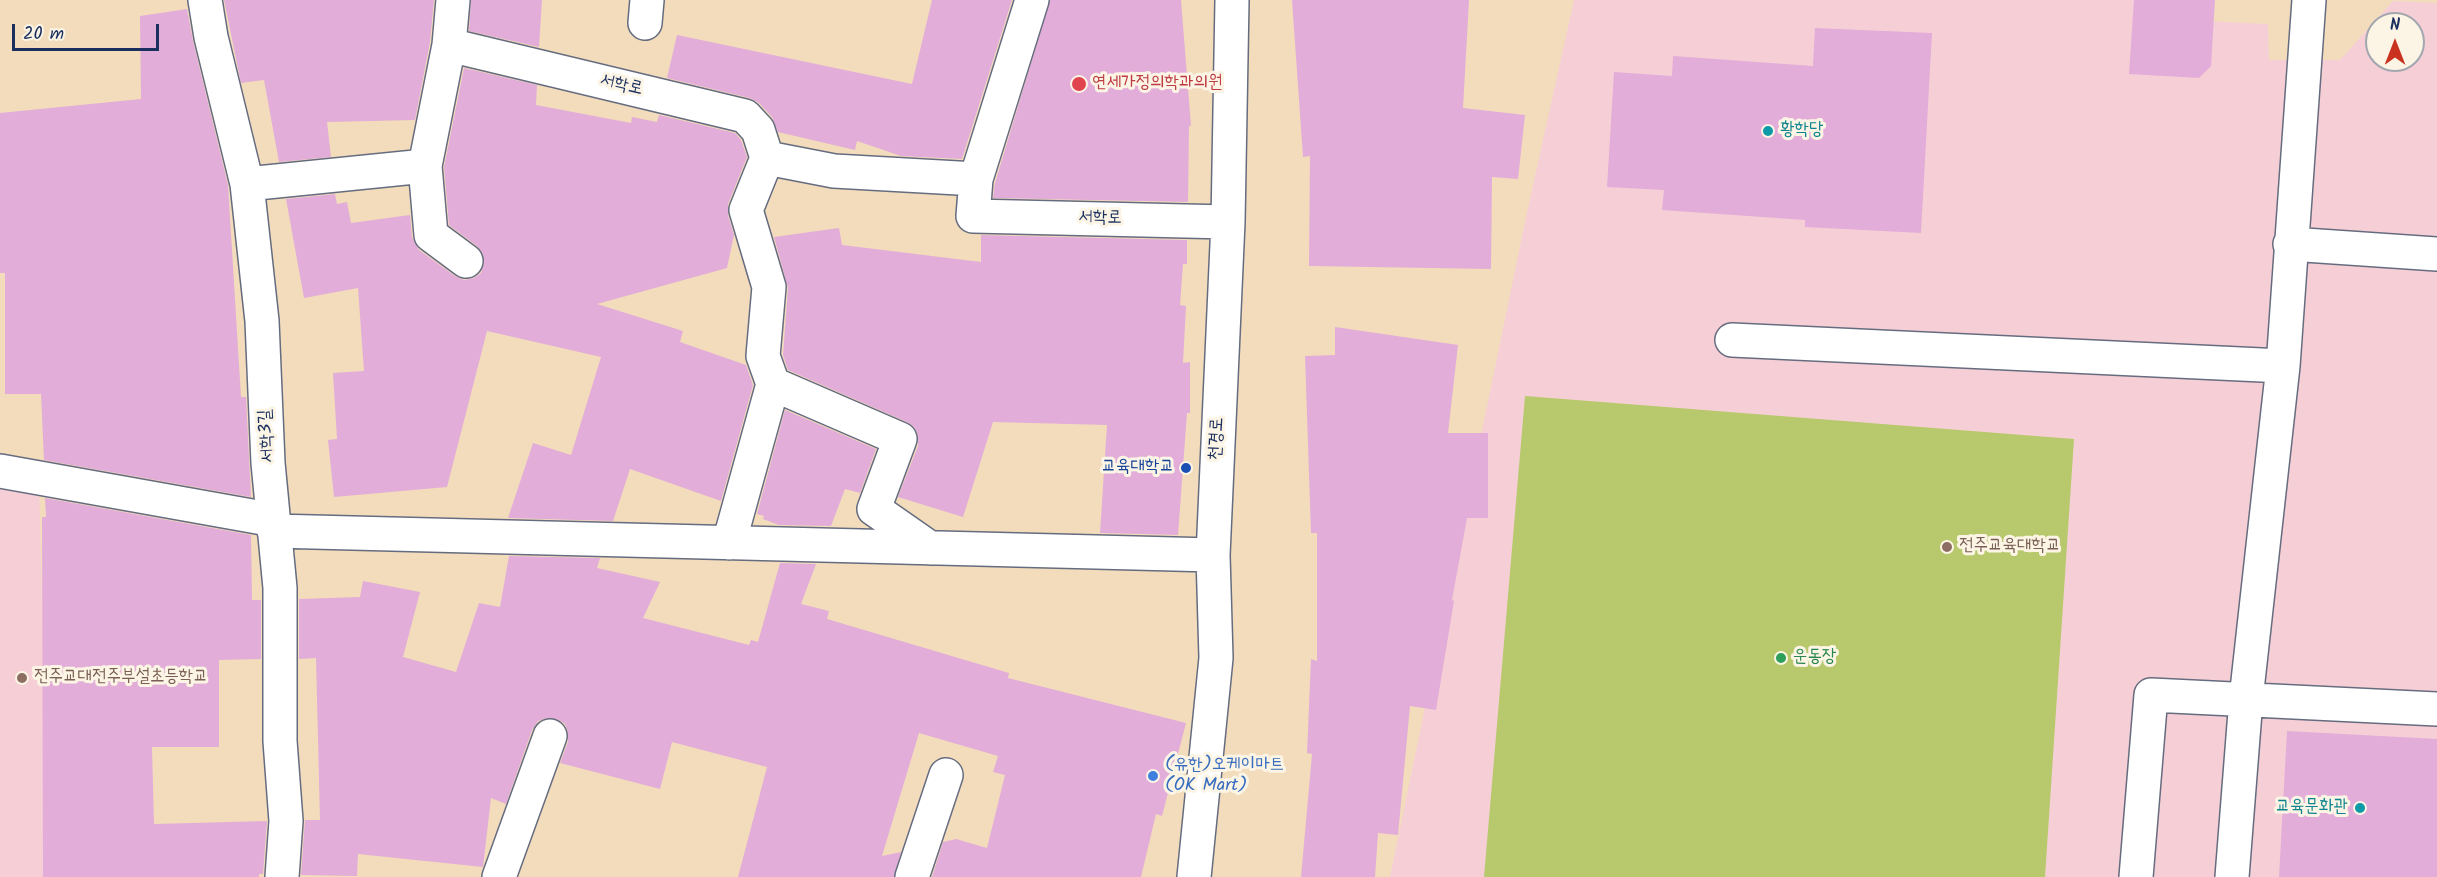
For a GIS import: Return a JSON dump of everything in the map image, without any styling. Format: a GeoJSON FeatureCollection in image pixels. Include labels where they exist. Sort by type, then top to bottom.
{"type":"FeatureCollection","features":[{"type":"Feature","properties":{"kind":"street","name":"서학3길"},"geometry":{"type":"LineString","coordinates":[[205,0],[211,37],[247,184],[262,321],[268,463],[280,588],[280,741],[286,821],[283,876]]}},
{"type":"Feature","properties":{"kind":"street"},"geometry":{"type":"LineString","coordinates":[[453,0],[449,45],[425,166],[431,235],[466,261]]}},
{"type":"Feature","properties":{"kind":"street","name":"서학로"},"geometry":{"type":"LineString","coordinates":[[1032,0],[976,179],[974,216],[1227,222]]}},
{"type":"Feature","properties":{"kind":"street","name":"천경로"},"geometry":{"type":"LineString","coordinates":[[1194,877],[1216,658],[1213,555],[1227,222],[1232,0]]}},
{"type":"Feature","properties":{"kind":"street"},"geometry":{"type":"LineString","coordinates":[[2232,877],[2246,699],[2283,366],[2309,0]]}},
{"type":"Feature","properties":{"kind":"street","name":"서학로"},"geometry":{"type":"LineString","coordinates":[[449,45],[745,116],[758,130],[767,158]]}},
{"type":"Feature","properties":{"kind":"street"},"geometry":{"type":"LineString","coordinates":[[729,543],[773,384],[763,356],[769,287],[746,210],[767,158],[834,171],[976,179]]}},
{"type":"Feature","properties":{"kind":"street"},"geometry":{"type":"LineString","coordinates":[[247,184],[425,166]]}},
{"type":"Feature","properties":{"kind":"street"},"geometry":{"type":"LineString","coordinates":[[2290,244],[2437,254]]}},
{"type":"Feature","properties":{"kind":"street"},"geometry":{"type":"LineString","coordinates":[[1732,339],[2283,366]]}},
{"type":"Feature","properties":{"kind":"street"},"geometry":{"type":"LineString","coordinates":[[773,384],[900,439],[874,508],[930,548]]}},
{"type":"Feature","properties":{"kind":"street"},"geometry":{"type":"LineString","coordinates":[[0,471],[274,525],[729,543],[1213,555]]}},
{"type":"Feature","properties":{"kind":"street"},"geometry":{"type":"LineString","coordinates":[[2136,877],[2151,695],[2437,709]]}},
{"type":"Feature","properties":{"kind":"street"},"geometry":{"type":"LineString","coordinates":[[499,877],[550,736]]}},
{"type":"Feature","properties":{"kind":"street"},"geometry":{"type":"LineString","coordinates":[[912,877],[946,775]]}},
{"type":"Feature","properties":{"kind":"shaded area","name":"전주교육대학교"},"geometry":{"type":"Polygon","coordinates":[[[1574,0],[2203,0],[2204,21],[2268,24],[2269,60],[2340,60],[2365,32],[2365,72],[2425,72],[2425,12],[2383,12],[2393,1],[2437,3],[2437,877],[1390,877],[1526,217],[1574,0]]]}},
{"type":"Feature","properties":{"kind":"shaded area","name":"전주교대전주부설초등학교"},"geometry":{"type":"Polygon","coordinates":[[[0,474],[39,479],[49,877],[0,877],[0,474]]]}},
{"type":"Feature","properties":{"kind":"green space","name":"운동장"},"geometry":{"type":"Polygon","coordinates":[[[1525,396],[2074,439],[2045,877],[1484,877],[1525,396]]]}},
{"type":"Feature","properties":{"kind":"building"},"geometry":{"type":"Polygon","coordinates":[[[224,0],[434,0],[430,42],[415,120],[327,122],[331,157],[279,162],[264,80],[241,83],[224,0]]]}},
{"type":"Feature","properties":{"kind":"building"},"geometry":{"type":"Polygon","coordinates":[[[471,0],[542,0],[539,47],[469,31],[471,0]]]}},
{"type":"Feature","properties":{"kind":"building"},"geometry":{"type":"Polygon","coordinates":[[[932,0],[1012,0],[962,159],[901,156],[857,141],[855,150],[778,132],[772,117],[759,103],[750,98],[667,78],[677,35],[912,84],[932,0]]]}},
{"type":"Feature","properties":{"kind":"building"},"geometry":{"type":"Polygon","coordinates":[[[1050,0],[1181,0],[1191,126],[1189,126],[1188,202],[993,198],[995,183],[1050,0]]]}},
{"type":"Feature","properties":{"kind":"building"},"geometry":{"type":"Polygon","coordinates":[[[1292,0],[1469,0],[1463,108],[1525,115],[1518,179],[1492,177],[1491,269],[1309,266],[1310,156],[1303,157],[1292,0]]]}},
{"type":"Feature","properties":{"kind":"building"},"geometry":{"type":"Polygon","coordinates":[[[2134,0],[2215,0],[2211,66],[2199,78],[2129,74],[2134,0]]]}},
{"type":"Feature","properties":{"kind":"building"},"geometry":{"type":"Polygon","coordinates":[[[187,9],[228,185],[241,397],[246,397],[251,497],[44,460],[41,394],[5,394],[5,273],[0,273],[0,113],[141,99],[140,16],[187,9]]]}},
{"type":"Feature","properties":{"kind":"building","name":"황학당"},"geometry":{"type":"Polygon","coordinates":[[[1815,28],[1932,33],[1921,233],[1805,227],[1805,220],[1662,210],[1664,190],[1607,187],[1614,72],[1672,76],[1673,56],[1813,66],[1815,28]]]}},
{"type":"Feature","properties":{"kind":"building"},"geometry":{"type":"Polygon","coordinates":[[[464,68],[537,85],[536,105],[631,123],[632,117],[657,122],[659,115],[735,133],[741,140],[747,157],[728,204],[728,215],[734,235],[727,268],[597,304],[683,331],[680,342],[746,365],[753,385],[721,501],[630,469],[613,521],[508,518],[533,443],[571,455],[601,357],[487,331],[447,487],[334,497],[328,440],[337,439],[333,373],[364,371],[358,288],[304,298],[286,199],[335,194],[337,204],[347,202],[351,223],[410,215],[412,237],[419,250],[464,280],[474,278],[481,273],[484,264],[483,254],[477,246],[449,225],[444,167],[464,68]]]}},
{"type":"Feature","properties":{"kind":"building"},"geometry":{"type":"Polygon","coordinates":[[[839,228],[842,245],[981,262],[981,235],[1187,240],[1187,264],[1183,264],[1180,305],[1186,306],[1183,363],[1190,362],[1190,413],[1187,413],[1178,535],[1100,533],[1107,425],[993,422],[963,517],[898,497],[918,446],[918,436],[914,427],[788,370],[783,355],[788,288],[774,237],[839,228]]]}},
{"type":"Feature","properties":{"kind":"building"},"geometry":{"type":"Polygon","coordinates":[[[1335,327],[1458,345],[1448,433],[1488,433],[1488,518],[1467,518],[1436,710],[1410,706],[1398,835],[1378,833],[1375,877],[1301,877],[1312,754],[1307,753],[1311,659],[1317,661],[1317,533],[1311,533],[1305,356],[1335,355],[1335,327]]]}},
{"type":"Feature","properties":{"kind":"building"},"geometry":{"type":"Polygon","coordinates":[[[785,410],[876,449],[860,493],[845,489],[831,526],[779,525],[757,514],[785,410]]]}},
{"type":"Feature","properties":{"kind":"building"},"geometry":{"type":"Polygon","coordinates":[[[45,498],[251,535],[252,600],[261,600],[261,659],[219,660],[219,747],[152,747],[154,824],[267,821],[263,874],[259,874],[259,877],[43,877],[42,517],[46,517],[45,498]]]}},
{"type":"Feature","properties":{"kind":"building"},"geometry":{"type":"Polygon","coordinates":[[[509,556],[600,558],[597,568],[660,582],[643,618],[749,645],[751,640],[758,642],[780,563],[816,564],[801,604],[829,611],[827,619],[1009,673],[1008,678],[1186,723],[1162,816],[1156,814],[1141,877],[932,877],[943,842],[956,839],[987,848],[1005,775],[993,772],[998,756],[919,733],[882,856],[901,852],[894,877],[738,877],[767,767],[672,742],[660,789],[560,763],[568,742],[568,732],[565,724],[557,719],[547,718],[538,721],[532,730],[506,804],[491,798],[483,867],[358,854],[357,876],[301,875],[305,820],[320,820],[316,658],[299,659],[299,599],[360,597],[363,581],[420,592],[403,657],[456,672],[479,603],[500,607],[509,556]]]}},
{"type":"Feature","properties":{"kind":"building","name":"교육문화관"},"geometry":{"type":"Polygon","coordinates":[[[2287,731],[2437,739],[2437,877],[2279,877],[2287,731]]]}},
{"type":"Feature","properties":{"kind":"place","name":"연세가정의학과의원"},"geometry":{"type":"Point","coordinates":[1079,84]}},
{"type":"Feature","properties":{"kind":"place","name":"황학당"},"geometry":{"type":"Point","coordinates":[1768,131]}},
{"type":"Feature","properties":{"kind":"place","name":"교육대학교"},"geometry":{"type":"Point","coordinates":[1186,468]}},
{"type":"Feature","properties":{"kind":"place","name":"전주교육대학교"},"geometry":{"type":"Point","coordinates":[1947,547]}},
{"type":"Feature","properties":{"kind":"place","name":"운동장"},"geometry":{"type":"Point","coordinates":[1781,658]}},
{"type":"Feature","properties":{"kind":"place","name":"전주교대전주부설초등학교"},"geometry":{"type":"Point","coordinates":[22,678]}},
{"type":"Feature","properties":{"kind":"place","name":"(유한)오케이마트 (OK Mart)"},"geometry":{"type":"Point","coordinates":[1153,776]}},
{"type":"Feature","properties":{"kind":"place","name":"교육문화관"},"geometry":{"type":"Point","coordinates":[2360,808]}}]}
